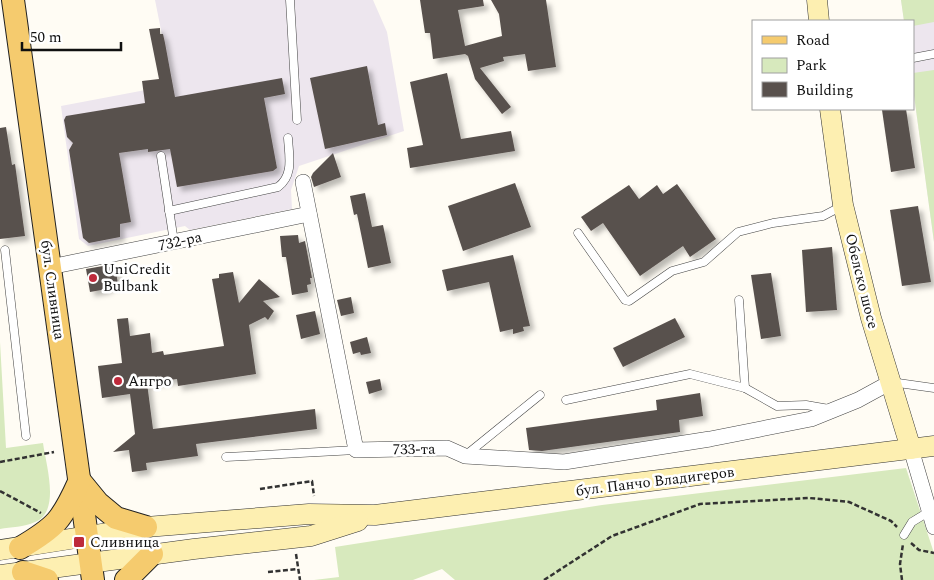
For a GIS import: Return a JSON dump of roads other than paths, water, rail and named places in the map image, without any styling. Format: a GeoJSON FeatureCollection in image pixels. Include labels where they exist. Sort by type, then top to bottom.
{"type":"FeatureCollection","features":[{"type":"Feature","properties":{"kind":"main road","name":"бул. Сливница"},"geometry":{"type":"LineString","coordinates":[[14,0],[92,571]]}},
{"type":"Feature","properties":{"kind":"main road"},"geometry":{"type":"LineString","coordinates":[[10,549],[58,523],[67,509],[79,481],[98,503],[116,518],[146,528]]}},
{"type":"Feature","properties":{"kind":"main road"},"geometry":{"type":"LineString","coordinates":[[126,580],[152,554]]}},
{"type":"Feature","properties":{"kind":"main road"},"geometry":{"type":"LineString","coordinates":[[23,572],[47,580]]}},
{"type":"Feature","properties":{"kind":"street"},"geometry":{"type":"LineString","coordinates":[[817,0],[819,20]]}},
{"type":"Feature","properties":{"kind":"street","name":"Обелско шосе"},"geometry":{"type":"LineString","coordinates":[[830,110],[844,205],[871,318],[911,449]]}},
{"type":"Feature","properties":{"kind":"street"},"geometry":{"type":"LineString","coordinates":[[304,182],[356,450]]}},
{"type":"Feature","properties":{"kind":"street","name":"732-ра"},"geometry":{"type":"LineString","coordinates":[[50,267],[309,214]]}},
{"type":"Feature","properties":{"kind":"street","name":"733-та"},"geometry":{"type":"LineString","coordinates":[[356,450],[447,448],[465,456],[564,462],[811,419],[891,382]]}},
{"type":"Feature","properties":{"kind":"street","name":"бул. Панчо Владигеров"},"geometry":{"type":"LineString","coordinates":[[10,549],[146,528],[309,514],[375,515],[934,446]]}},
{"type":"Feature","properties":{"kind":"street"},"geometry":{"type":"LineString","coordinates":[[911,449],[934,527]]}},
{"type":"Feature","properties":{"kind":"street","name":"бул. Панчо Владигеров"},"geometry":{"type":"LineString","coordinates":[[0,575],[23,572],[92,571],[152,554],[312,536],[375,515]]}},
{"type":"Feature","properties":{"kind":"lane"},"geometry":{"type":"LineString","coordinates":[[290,0],[297,120]]}},
{"type":"Feature","properties":{"kind":"lane"},"geometry":{"type":"LineString","coordinates":[[914,58],[934,54]]}},
{"type":"Feature","properties":{"kind":"lane"},"geometry":{"type":"LineString","coordinates":[[169,211],[278,187],[287,181],[290,173],[288,138]]}},
{"type":"Feature","properties":{"kind":"lane"},"geometry":{"type":"LineString","coordinates":[[161,156],[174,242]]}},
{"type":"Feature","properties":{"kind":"lane"},"geometry":{"type":"LineString","coordinates":[[578,233],[625,300],[629,301],[672,271],[704,262],[738,232],[773,223],[822,216],[844,205]]}},
{"type":"Feature","properties":{"kind":"lane"},"geometry":{"type":"LineString","coordinates":[[5,250],[26,436]]}},
{"type":"Feature","properties":{"kind":"lane"},"geometry":{"type":"LineString","coordinates":[[0,288],[10,287]]}},
{"type":"Feature","properties":{"kind":"lane"},"geometry":{"type":"LineString","coordinates":[[739,300],[745,388]]}},
{"type":"Feature","properties":{"kind":"lane"},"geometry":{"type":"LineString","coordinates":[[566,400],[690,374],[745,388],[777,406],[806,405],[834,410]]}},
{"type":"Feature","properties":{"kind":"lane"},"geometry":{"type":"LineString","coordinates":[[891,382],[934,388]]}},
{"type":"Feature","properties":{"kind":"lane"},"geometry":{"type":"LineString","coordinates":[[465,456],[540,395]]}},
{"type":"Feature","properties":{"kind":"lane"},"geometry":{"type":"LineString","coordinates":[[226,457],[356,450]]}},
{"type":"Feature","properties":{"kind":"lane"},"geometry":{"type":"LineString","coordinates":[[904,535],[912,522],[930,511]]}},
{"type":"Feature","properties":{"kind":"place","name":"UniCredit Bulbank"},"geometry":{"type":"Point","coordinates":[93,278]}},
{"type":"Feature","properties":{"kind":"place","name":"Ангро"},"geometry":{"type":"Point","coordinates":[118,381]}},
{"type":"Feature","properties":{"kind":"place","name":"Сливница"},"geometry":{"type":"Point","coordinates":[79,542]}}]}
